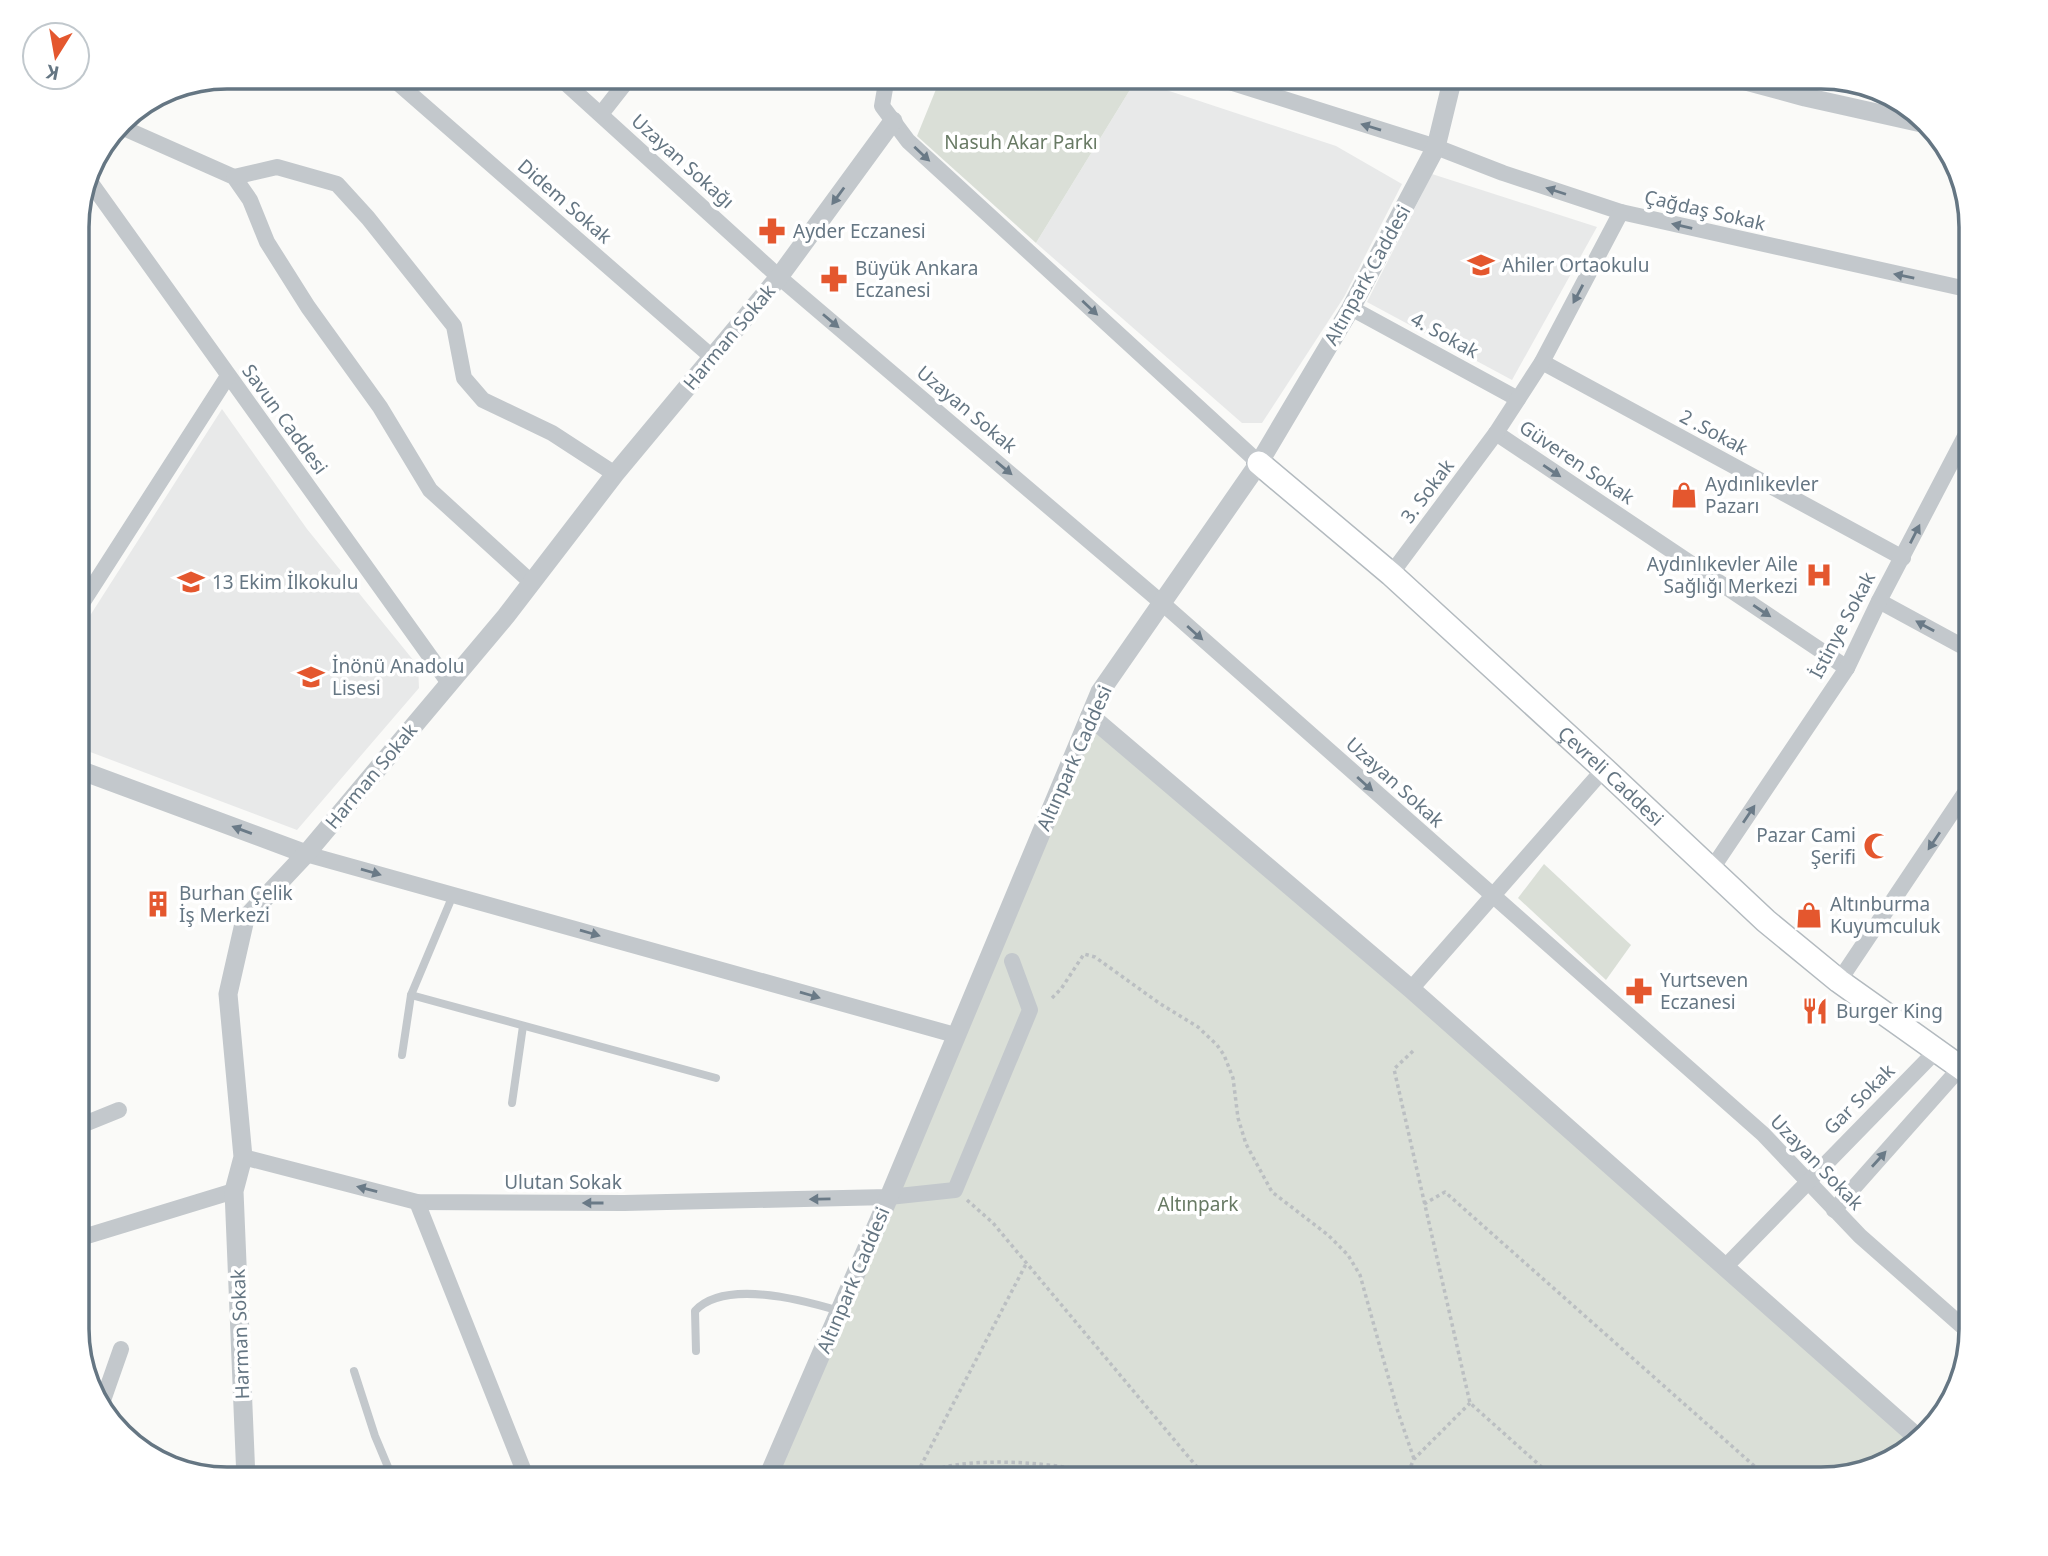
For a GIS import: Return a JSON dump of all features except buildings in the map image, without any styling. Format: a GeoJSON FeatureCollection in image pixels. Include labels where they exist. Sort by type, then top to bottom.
{"type":"FeatureCollection","features":[{"type":"Feature","properties":{"kind":"main road","name":"Çevreli Caddesi"},"geometry":{"type":"LineString","coordinates":[[1259,463],[1391,574],[1766,921],[1839,981],[1936,1051],[1959,1061]]}},
{"type":"Feature","properties":{"kind":"street","name":"Çağdaş Sokak"},"geometry":{"type":"LineString","coordinates":[[1253,89],[1436,147],[1503,173],[1621,212],[1959,287]]}},
{"type":"Feature","properties":{"kind":"street","name":"Altınpark Caddesi"},"geometry":{"type":"LineString","coordinates":[[772,1467],[889,1197],[1100,692],[1259,463],[1351,308],[1436,147],[1450,89]]}},
{"type":"Feature","properties":{"kind":"street"},"geometry":{"type":"LineString","coordinates":[[1776,89],[1908,120]]}},
{"type":"Feature","properties":{"kind":"street","name":"Didem Sokak"},"geometry":{"type":"LineString","coordinates":[[406,90],[712,357]]}},
{"type":"Feature","properties":{"kind":"street","name":"Uzayan Sokağı"},"geometry":{"type":"LineString","coordinates":[[574,90],[779,277]]}},
{"type":"Feature","properties":{"kind":"street"},"geometry":{"type":"LineString","coordinates":[[601,114],[620,90]]}},
{"type":"Feature","properties":{"kind":"street"},"geometry":{"type":"LineString","coordinates":[[885,90],[882,106],[908,141],[1259,463]]}},
{"type":"Feature","properties":{"kind":"street","name":"Harman Sokak"},"geometry":{"type":"LineString","coordinates":[[246,1467],[234,1191],[243,1157],[228,995],[245,919],[306,853],[532,583],[615,474],[779,277],[893,121]]}},
{"type":"Feature","properties":{"kind":"street"},"geometry":{"type":"LineString","coordinates":[[128,132],[234,177],[250,200],[267,242],[308,307],[380,407],[430,490],[532,583]]}},
{"type":"Feature","properties":{"kind":"street"},"geometry":{"type":"LineString","coordinates":[[234,177],[277,167],[337,184],[368,218],[454,326],[464,378],[483,400],[552,433],[615,474]]}},
{"type":"Feature","properties":{"kind":"street","name":"Savun Caddesi"},"geometry":{"type":"LineString","coordinates":[[95,189],[449,683]]}},
{"type":"Feature","properties":{"kind":"street","name":"Güveren Sokak"},"geometry":{"type":"LineString","coordinates":[[1621,212],[1542,362],[1496,433],[1847,667]]}},
{"type":"Feature","properties":{"kind":"street","name":"Uzayan Sokak"},"geometry":{"type":"LineString","coordinates":[[779,277],[1162,603],[1763,1134],[1860,1236],[1959,1323]]}},
{"type":"Feature","properties":{"kind":"street","name":"4. Sokak"},"geometry":{"type":"LineString","coordinates":[[1351,308],[1518,400]]}},
{"type":"Feature","properties":{"kind":"street","name":"2 .Sokak"},"geometry":{"type":"LineString","coordinates":[[1542,362],[1903,558]]}},
{"type":"Feature","properties":{"kind":"street"},"geometry":{"type":"LineString","coordinates":[[90,591],[228,376]]}},
{"type":"Feature","properties":{"kind":"street","name":"3. Sokak"},"geometry":{"type":"LineString","coordinates":[[1391,574],[1496,433]]}},
{"type":"Feature","properties":{"kind":"street","name":"İstinye Sokak"},"geometry":{"type":"LineString","coordinates":[[1711,870],[1847,667],[1959,448]]}},
{"type":"Feature","properties":{"kind":"street"},"geometry":{"type":"LineString","coordinates":[[1879,601],[1959,645]]}},
{"type":"Feature","properties":{"kind":"street"},"geometry":{"type":"LineString","coordinates":[[1090,716],[1410,989],[1912,1433]]}},
{"type":"Feature","properties":{"kind":"street"},"geometry":{"type":"LineString","coordinates":[[1410,989],[1604,769]]}},
{"type":"Feature","properties":{"kind":"street"},"geometry":{"type":"LineString","coordinates":[[90,774],[306,853],[955,1035]]}},
{"type":"Feature","properties":{"kind":"street"},"geometry":{"type":"LineString","coordinates":[[1839,981],[1959,802]]}},
{"type":"Feature","properties":{"kind":"street"},"geometry":{"type":"LineString","coordinates":[[955,1190],[1030,1010],[1012,961]]}},
{"type":"Feature","properties":{"kind":"street","name":"Gar Sokak"},"geometry":{"type":"LineString","coordinates":[[1725,1267],[1936,1051]]}},
{"type":"Feature","properties":{"kind":"street"},"geometry":{"type":"LineString","coordinates":[[1834,1210],[1959,1074]]}},
{"type":"Feature","properties":{"kind":"street"},"geometry":{"type":"LineString","coordinates":[[90,1122],[119,1110]]}},
{"type":"Feature","properties":{"kind":"street","name":"Ulutan Sokak"},"geometry":{"type":"LineString","coordinates":[[243,1157],[417,1202],[624,1203],[889,1197],[955,1190]]}},
{"type":"Feature","properties":{"kind":"street"},"geometry":{"type":"LineString","coordinates":[[90,1235],[234,1191]]}},
{"type":"Feature","properties":{"kind":"street"},"geometry":{"type":"LineString","coordinates":[[417,1202],[523,1467]]}},
{"type":"Feature","properties":{"kind":"street"},"geometry":{"type":"LineString","coordinates":[[106,1393],[121,1349]]}},
{"type":"Feature","properties":{"kind":"lane"},"geometry":{"type":"LineString","coordinates":[[402,1055],[411,995],[453,895]]}},
{"type":"Feature","properties":{"kind":"lane"},"geometry":{"type":"LineString","coordinates":[[411,995],[716,1078]]}},
{"type":"Feature","properties":{"kind":"lane"},"geometry":{"type":"LineString","coordinates":[[512,1103],[523,1026]]}},
{"type":"Feature","properties":{"kind":"lane"},"geometry":{"type":"LineString","coordinates":[[696,1350],[695,1311],[703,1302],[721,1296],[787,1298],[839,1311]]}},
{"type":"Feature","properties":{"kind":"lane"},"geometry":{"type":"LineString","coordinates":[[354,1371],[388,1467]]}},
{"type":"Feature","properties":{"kind":"path"},"geometry":{"type":"LineString","coordinates":[[1052,998],[1084,954],[1095,957],[1198,1027],[1217,1045],[1233,1078],[1238,1118],[1246,1144],[1272,1192],[1328,1235],[1348,1255],[1360,1275],[1398,1412],[1414,1459]]}},
{"type":"Feature","properties":{"kind":"path"},"geometry":{"type":"LineString","coordinates":[[1413,1051],[1394,1069],[1470,1403],[1542,1467]]}},
{"type":"Feature","properties":{"kind":"path"},"geometry":{"type":"LineString","coordinates":[[955,1190],[993,1223],[1197,1467]]}},
{"type":"Feature","properties":{"kind":"path"},"geometry":{"type":"LineString","coordinates":[[1423,1204],[1445,1192],[1755,1467]]}},
{"type":"Feature","properties":{"kind":"path"},"geometry":{"type":"LineString","coordinates":[[920,1467],[1026,1264]]}},
{"type":"Feature","properties":{"kind":"path"},"geometry":{"type":"LineString","coordinates":[[1410,1467],[1414,1459],[1470,1403]]}},
{"type":"Feature","properties":{"kind":"path"},"geometry":{"type":"LineString","coordinates":[[940,1467],[957,1463],[1012,1463],[1059,1467]]}},
{"type":"Feature","properties":{"kind":"shaded area"},"geometry":{"type":"Polygon","coordinates":[[[1130,89],[1165,89],[1336,146],[1402,184],[1344,297],[1262,423],[1242,423],[1036,243],[1130,89]]]}},
{"type":"Feature","properties":{"kind":"shaded area","name":"Ahiler Ortaokulu"},"geometry":{"type":"Polygon","coordinates":[[[1432,174],[1597,227],[1512,380],[1367,302],[1432,174]]]}},
{"type":"Feature","properties":{"kind":"shaded area"},"geometry":{"type":"Polygon","coordinates":[[[222,409],[307,529],[418,666],[419,688],[297,830],[90,752],[90,616],[222,409]]]}},
{"type":"Feature","properties":{"kind":"green space","name":"Nasuh Akar Parkı"},"geometry":{"type":"Polygon","coordinates":[[[1130,89],[1036,243],[917,136],[936,90],[1130,89]]]}},
{"type":"Feature","properties":{"kind":"green space","name":"Altınpark"},"geometry":{"type":"Polygon","coordinates":[[[1090,716],[1912,1433],[1898,1444],[1874,1456],[1839,1466],[1821,1467],[772,1467],[1090,716]]]}},
{"type":"Feature","properties":{"kind":"green space"},"geometry":{"type":"Polygon","coordinates":[[[1544,864],[1631,945],[1606,980],[1518,898],[1544,864]]]}},
{"type":"Feature","properties":{"kind":"place","name":"Ayder Eczanesi"},"geometry":{"type":"Point","coordinates":[772,231]}},
{"type":"Feature","properties":{"kind":"place","name":"Ahiler Ortaokulu"},"geometry":{"type":"Point","coordinates":[1481,265]}},
{"type":"Feature","properties":{"kind":"place","name":"Büyük Ankara Eczanesi"},"geometry":{"type":"Point","coordinates":[834,279]}},
{"type":"Feature","properties":{"kind":"place","name":"Aydınlıkevler Pazarı"},"geometry":{"type":"Point","coordinates":[1684,495]}},
{"type":"Feature","properties":{"kind":"place","name":"Aydınlıkevler Aile Sağlığı Merkezi"},"geometry":{"type":"Point","coordinates":[1819,575]}},
{"type":"Feature","properties":{"kind":"place","name":"13 Ekim İlkokulu"},"geometry":{"type":"Point","coordinates":[191,582]}},
{"type":"Feature","properties":{"kind":"place","name":"İnönü Anadolu Lisesi"},"geometry":{"type":"Point","coordinates":[311,677]}},
{"type":"Feature","properties":{"kind":"place","name":"Pazar Cami Şerifi"},"geometry":{"type":"Point","coordinates":[1877,846]}},
{"type":"Feature","properties":{"kind":"place","name":"Burhan Çelik İş Merkezi"},"geometry":{"type":"Point","coordinates":[158,904]}},
{"type":"Feature","properties":{"kind":"place","name":"Altınburma Kuyumculuk"},"geometry":{"type":"Point","coordinates":[1809,915]}},
{"type":"Feature","properties":{"kind":"place","name":"Yurtseven Eczanesi"},"geometry":{"type":"Point","coordinates":[1639,991]}},
{"type":"Feature","properties":{"kind":"place","name":"Burger King"},"geometry":{"type":"Point","coordinates":[1815,1011]}}]}
